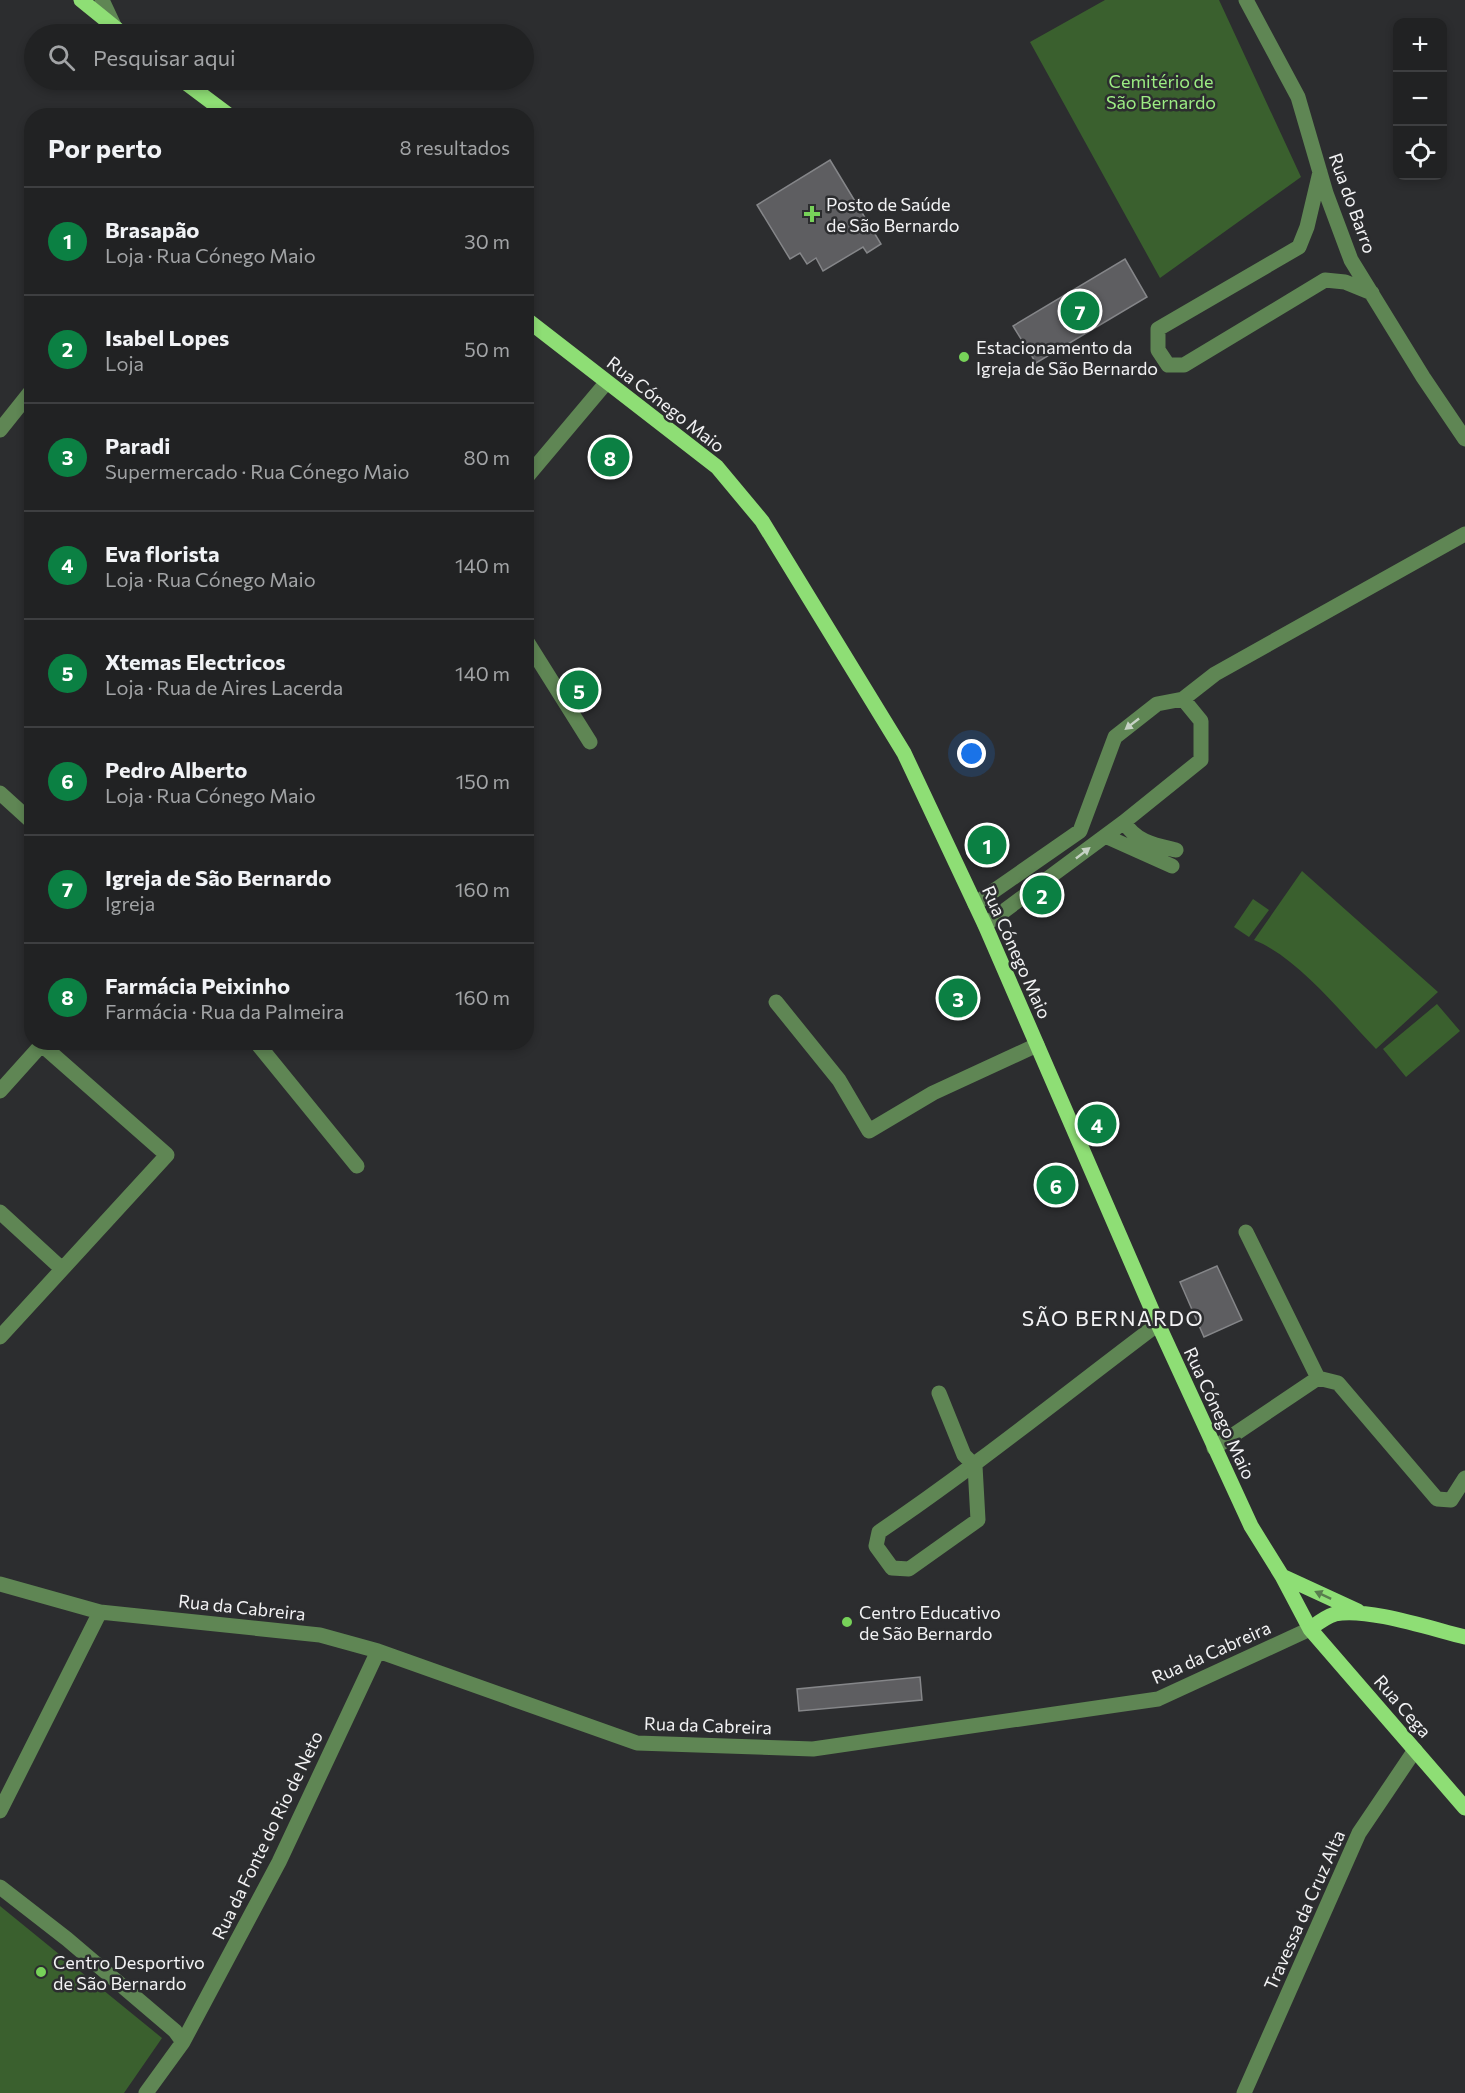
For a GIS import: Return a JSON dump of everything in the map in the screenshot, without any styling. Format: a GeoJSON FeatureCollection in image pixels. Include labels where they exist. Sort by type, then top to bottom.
{"type":"FeatureCollection","features":[{"type":"Feature","properties":{"kind":"main road"},"geometry":{"type":"LineString","coordinates":[[81,0],[110,24]]}},
{"type":"Feature","properties":{"kind":"main road"},"geometry":{"type":"LineString","coordinates":[[195,90],[219,108]]}},
{"type":"Feature","properties":{"kind":"main road","name":"Rua Cónego Maio"},"geometry":{"type":"LineString","coordinates":[[534,325],[717,467],[762,521],[904,753],[985,925],[1214,1448],[1251,1526],[1282,1575],[1310,1629]]}},
{"type":"Feature","properties":{"kind":"main road"},"geometry":{"type":"LineString","coordinates":[[1282,1575],[1363,1614]]}},
{"type":"Feature","properties":{"kind":"main road"},"geometry":{"type":"LineString","coordinates":[[1310,1629],[1335,1614],[1363,1614],[1465,1637]]}},
{"type":"Feature","properties":{"kind":"main road","name":"Rua Cega"},"geometry":{"type":"LineString","coordinates":[[1310,1629],[1465,1808]]}},
{"type":"Feature","properties":{"kind":"street"},"geometry":{"type":"LineString","coordinates":[[102,0],[116,24]]}},
{"type":"Feature","properties":{"kind":"street","name":"Rua do Barro"},"geometry":{"type":"LineString","coordinates":[[1245,0],[1298,97],[1320,172],[1351,260],[1465,439]]}},
{"type":"Feature","properties":{"kind":"street"},"geometry":{"type":"LineString","coordinates":[[1320,172],[1299,246],[1158,329],[1158,350],[1168,365],[1184,365],[1325,280],[1345,282],[1372,293]]}},
{"type":"Feature","properties":{"kind":"street"},"geometry":{"type":"LineString","coordinates":[[534,468],[606,383]]}},
{"type":"Feature","properties":{"kind":"street"},"geometry":{"type":"LineString","coordinates":[[0,430],[24,400]]}},
{"type":"Feature","properties":{"kind":"street"},"geometry":{"type":"LineString","coordinates":[[975,904],[1080,831],[1115,737],[1157,704],[1183,699],[1215,674],[1465,534]]}},
{"type":"Feature","properties":{"kind":"street"},"geometry":{"type":"LineString","coordinates":[[534,653],[590,742]]}},
{"type":"Feature","properties":{"kind":"street"},"geometry":{"type":"LineString","coordinates":[[985,925],[1124,822],[1201,760],[1201,721],[1183,699]]}},
{"type":"Feature","properties":{"kind":"street"},"geometry":{"type":"LineString","coordinates":[[0,793],[24,815]]}},
{"type":"Feature","properties":{"kind":"street"},"geometry":{"type":"LineString","coordinates":[[1124,822],[1132,835],[1152,845],[1176,850]]}},
{"type":"Feature","properties":{"kind":"street"},"geometry":{"type":"LineString","coordinates":[[1105,836],[1172,866]]}},
{"type":"Feature","properties":{"kind":"street"},"geometry":{"type":"LineString","coordinates":[[776,1002],[839,1080],[869,1131],[933,1093],[1037,1045]]}},
{"type":"Feature","properties":{"kind":"street"},"geometry":{"type":"LineString","coordinates":[[0,1091],[38,1050]]}},
{"type":"Feature","properties":{"kind":"street"},"geometry":{"type":"LineString","coordinates":[[0,1337],[167,1155],[50,1050]]}},
{"type":"Feature","properties":{"kind":"street"},"geometry":{"type":"LineString","coordinates":[[263,1050],[357,1166]]}},
{"type":"Feature","properties":{"kind":"street"},"geometry":{"type":"LineString","coordinates":[[0,1212],[61,1268]]}},
{"type":"Feature","properties":{"kind":"street"},"geometry":{"type":"LineString","coordinates":[[1246,1232],[1318,1378]]}},
{"type":"Feature","properties":{"kind":"street"},"geometry":{"type":"LineString","coordinates":[[939,1393],[964,1455],[975,1466],[978,1520],[909,1569],[892,1568],[876,1546],[879,1532],[975,1466],[1003,1441],[1158,1324]]}},
{"type":"Feature","properties":{"kind":"street"},"geometry":{"type":"LineString","coordinates":[[1214,1448],[1318,1378],[1338,1383],[1437,1499],[1451,1500],[1465,1478]]}},
{"type":"Feature","properties":{"kind":"street","name":"Rua da Cabreira"},"geometry":{"type":"LineString","coordinates":[[0,1584],[100,1612],[320,1635],[378,1651],[637,1743],[813,1749],[1158,1699],[1310,1629]]}},
{"type":"Feature","properties":{"kind":"street"},"geometry":{"type":"LineString","coordinates":[[0,1811],[100,1612]]}},
{"type":"Feature","properties":{"kind":"street","name":"Rua da Fonte do Rio de Neto"},"geometry":{"type":"LineString","coordinates":[[146,2093],[183,2042],[279,1862],[378,1651]]}},
{"type":"Feature","properties":{"kind":"street","name":"Travessa da Cruz Alta"},"geometry":{"type":"LineString","coordinates":[[1244,2093],[1359,1833],[1415,1750]]}},
{"type":"Feature","properties":{"kind":"street"},"geometry":{"type":"LineString","coordinates":[[0,1887],[67,1939],[175,2031],[183,2042]]}},
{"type":"Feature","properties":{"kind":"green space","name":"Cemitério de São Bernardo"},"geometry":{"type":"Polygon","coordinates":[[[1105,0],[1219,0],[1301,177],[1160,278],[1030,42],[1105,0]]]}},
{"type":"Feature","properties":{"kind":"green space"},"geometry":{"type":"Polygon","coordinates":[[[1302,871],[1438,992],[1376,1049],[1303,973],[1271,948],[1254,940],[1302,871]]]}},
{"type":"Feature","properties":{"kind":"green space"},"geometry":{"type":"Polygon","coordinates":[[[1253,899],[1269,910],[1249,937],[1234,927],[1253,899]]]}},
{"type":"Feature","properties":{"kind":"green space"},"geometry":{"type":"Polygon","coordinates":[[[1437,1004],[1460,1031],[1406,1077],[1383,1049],[1437,1004]]]}},
{"type":"Feature","properties":{"kind":"green space","name":"Centro Desportivo de São Bernardo"},"geometry":{"type":"Polygon","coordinates":[[[0,1906],[162,2038],[124,2093],[0,2093],[0,1906]]]}},
{"type":"Feature","properties":{"kind":"building","name":"Posto de Saúde de São Bernardo"},"geometry":{"type":"Polygon","coordinates":[[[830,160],[881,244],[867,253],[863,247],[823,271],[816,258],[807,264],[800,253],[790,259],[757,205],[830,160]]]}},
{"type":"Feature","properties":{"kind":"building"},"geometry":{"type":"Polygon","coordinates":[[[1125,259],[1147,297],[1036,363],[1013,326],[1125,259]]]}},
{"type":"Feature","properties":{"kind":"building"},"geometry":{"type":"Polygon","coordinates":[[[1217,1266],[1242,1320],[1204,1337],[1180,1282],[1217,1266]]]}},
{"type":"Feature","properties":{"kind":"building"},"geometry":{"type":"Polygon","coordinates":[[[920,1677],[922,1700],[799,1711],[797,1689],[920,1677]]]}},
{"type":"Feature","properties":{"kind":"place","name":"Posto de Saúde de São Bernardo"},"geometry":{"type":"Point","coordinates":[812,214]}},
{"type":"Feature","properties":{"kind":"place","name":"Igreja de São Bernardo"},"geometry":{"type":"Point","coordinates":[1080,311]}},
{"type":"Feature","properties":{"kind":"place","name":"Estacionamento da Igreja de São Bernardo"},"geometry":{"type":"Point","coordinates":[964,357]}},
{"type":"Feature","properties":{"kind":"place","name":"Farmácia Peixinho"},"geometry":{"type":"Point","coordinates":[610,457]}},
{"type":"Feature","properties":{"kind":"place","name":"Xtemas Electricos"},"geometry":{"type":"Point","coordinates":[579,690]}},
{"type":"Feature","properties":{"kind":"place","name":"Brasapão"},"geometry":{"type":"Point","coordinates":[987,845]}},
{"type":"Feature","properties":{"kind":"place","name":"Isabel Lopes"},"geometry":{"type":"Point","coordinates":[1042,895]}},
{"type":"Feature","properties":{"kind":"place","name":"Paradi"},"geometry":{"type":"Point","coordinates":[958,998]}},
{"type":"Feature","properties":{"kind":"place","name":"Eva florista"},"geometry":{"type":"Point","coordinates":[1097,1124]}},
{"type":"Feature","properties":{"kind":"place","name":"Pedro Alberto"},"geometry":{"type":"Point","coordinates":[1056,1185]}},
{"type":"Feature","properties":{"kind":"place","name":"Centro Educativo de São Bernardo"},"geometry":{"type":"Point","coordinates":[847,1622]}},
{"type":"Feature","properties":{"kind":"place","name":"Centro Desportivo de São Bernardo"},"geometry":{"type":"Point","coordinates":[41,1972]}},
{"type":"Feature","properties":{"kind":"district","name":"SÃO BERNARDO"},"geometry":{"type":"Point","coordinates":[1113,1317]}}]}
